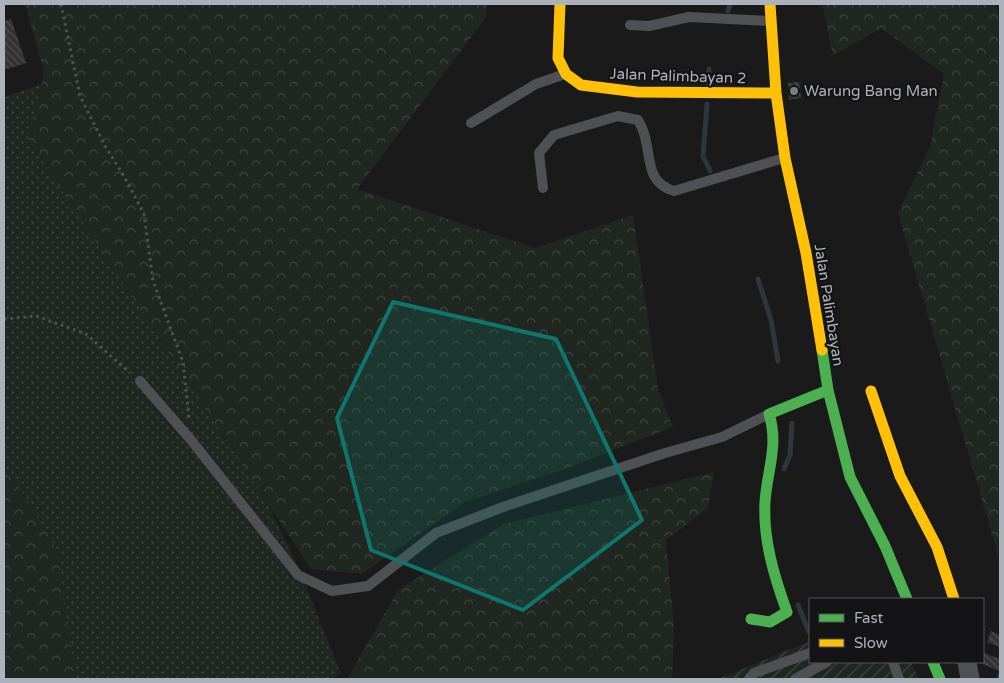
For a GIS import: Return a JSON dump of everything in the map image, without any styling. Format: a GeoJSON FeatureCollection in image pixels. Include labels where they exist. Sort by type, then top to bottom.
{"type":"FeatureCollection","features":[{"type":"Feature","properties":{"kind":"street"},"geometry":{"type":"LineString","coordinates":[[560,4],[558,58],[566,74]]}},
{"type":"Feature","properties":{"kind":"street","name":"Jalan Palimbayan"},"geometry":{"type":"LineString","coordinates":[[770,4],[776,93],[785,158],[806,253],[828,390],[850,478],[885,546],[907,598]]}},
{"type":"Feature","properties":{"kind":"street","name":"Jalan Palimbayan 2"},"geometry":{"type":"LineString","coordinates":[[566,74],[581,85],[629,91],[776,93]]}},
{"type":"Feature","properties":{"kind":"street"},"geometry":{"type":"LineString","coordinates":[[751,619],[765,624],[780,619],[787,612],[772,570],[766,539],[764,510],[775,453],[776,429],[769,414],[828,390]]}},
{"type":"Feature","properties":{"kind":"street"},"geometry":{"type":"LineString","coordinates":[[871,391],[900,476],[937,547],[954,598]]}},
{"type":"Feature","properties":{"kind":"street"},"geometry":{"type":"LineString","coordinates":[[933,663],[940,679]]}},
{"type":"Feature","properties":{"kind":"street"},"geometry":{"type":"LineString","coordinates":[[967,663],[970,679]]}},
{"type":"Feature","properties":{"kind":"lane"},"geometry":{"type":"LineString","coordinates":[[630,26],[649,26],[689,17],[771,20]]}},
{"type":"Feature","properties":{"kind":"lane"},"geometry":{"type":"LineString","coordinates":[[472,123],[536,84],[566,74]]}},
{"type":"Feature","properties":{"kind":"lane"},"geometry":{"type":"LineString","coordinates":[[544,188],[539,153],[554,135],[618,116],[638,120],[644,131],[654,178],[661,187],[674,191],[785,158]]}},
{"type":"Feature","properties":{"kind":"lane"},"geometry":{"type":"LineString","coordinates":[[140,381],[191,440],[298,575],[332,591],[368,586],[436,533],[503,507],[665,453],[722,437],[769,414]]}},
{"type":"Feature","properties":{"kind":"lane"},"geometry":{"type":"LineString","coordinates":[[749,679],[754,673],[809,653]]}},
{"type":"Feature","properties":{"kind":"lane"},"geometry":{"type":"LineString","coordinates":[[795,679],[825,663]]}},
{"type":"Feature","properties":{"kind":"lane"},"geometry":{"type":"LineString","coordinates":[[894,663],[900,679]]}},
{"type":"Feature","properties":{"kind":"path"},"geometry":{"type":"LineString","coordinates":[[61,4],[80,96],[104,146],[124,176],[144,214],[153,281],[183,362],[191,440]]}},
{"type":"Feature","properties":{"kind":"path"},"geometry":{"type":"LineString","coordinates":[[4,319],[36,316],[86,334],[140,381]]}},
{"type":"Feature","properties":{"kind":"highlighted area"},"geometry":{"type":"Polygon","coordinates":[[[393,302],[556,339],[642,520],[523,610],[371,550],[337,418],[393,302]]]}},
{"type":"Feature","properties":{"kind":"green space"},"geometry":{"type":"Polygon","coordinates":[[[25,4],[486,4],[487,16],[357,189],[535,248],[633,215],[658,389],[673,427],[565,469],[465,502],[362,574],[311,569],[28,139],[44,73],[25,4]]]}},
{"type":"Feature","properties":{"kind":"green space"},"geometry":{"type":"Polygon","coordinates":[[[822,4],[995,4],[1000,18],[1000,562],[898,213],[930,146],[944,74],[881,28],[833,56],[822,4]]]}},
{"type":"Feature","properties":{"kind":"green space"},"geometry":{"type":"Polygon","coordinates":[[[63,77],[299,569],[341,674],[331,679],[64,679],[4,576],[4,97],[63,77]]]}},
{"type":"Feature","properties":{"kind":"green space"},"geometry":{"type":"Polygon","coordinates":[[[4,469],[9,470],[57,550],[76,679],[4,679],[4,469]]]}},
{"type":"Feature","properties":{"kind":"green space"},"geometry":{"type":"Polygon","coordinates":[[[714,472],[708,508],[666,540],[674,625],[672,679],[347,679],[398,590],[504,524],[714,472]]]}},
{"type":"Feature","properties":{"kind":"green space"},"geometry":{"type":"Polygon","coordinates":[[[809,641],[809,663],[911,663],[919,679],[718,679],[809,641]]]}},
{"type":"Feature","properties":{"kind":"building"},"geometry":{"type":"Polygon","coordinates":[[[11,19],[26,63],[4,70],[4,21],[11,19]]]}},
{"type":"Feature","properties":{"kind":"building","name":"Warung Bang Man"},"geometry":{"type":"Polygon","coordinates":[[[799,82],[801,98],[789,100],[788,83],[799,82]]]}},
{"type":"Feature","properties":{"kind":"building"},"geometry":{"type":"Polygon","coordinates":[[[991,631],[1000,635],[1000,647],[987,642],[991,631]]]}},
{"type":"Feature","properties":{"kind":"building"},"geometry":{"type":"Polygon","coordinates":[[[984,653],[1000,659],[1000,679],[997,679],[999,671],[980,663],[984,663],[984,653]]]}},
{"type":"Feature","properties":{"kind":"waterway"},"geometry":{"type":"LineString","coordinates":[[728,11],[730,4]]}},
{"type":"Feature","properties":{"kind":"waterway"},"geometry":{"type":"LineString","coordinates":[[708,84],[709,69]]}},
{"type":"Feature","properties":{"kind":"waterway"},"geometry":{"type":"LineString","coordinates":[[707,104],[703,156],[710,171]]}},
{"type":"Feature","properties":{"kind":"waterway"},"geometry":{"type":"LineString","coordinates":[[758,279],[771,320],[778,361]]}},
{"type":"Feature","properties":{"kind":"waterway"},"geometry":{"type":"LineString","coordinates":[[784,469],[790,455],[792,423]]}},
{"type":"Feature","properties":{"kind":"waterway"},"geometry":{"type":"LineString","coordinates":[[798,605],[809,632]]}},
{"type":"Feature","properties":{"kind":"traffic: fast"},"geometry":{"type":"LineString","coordinates":[[822,350],[828,390],[850,477],[885,546],[907,598]]}},
{"type":"Feature","properties":{"kind":"traffic: fast"},"geometry":{"type":"LineString","coordinates":[[751,619],[770,622],[787,612],[774,571],[766,530],[765,502],[773,447],[772,425],[769,414],[828,390]]}},
{"type":"Feature","properties":{"kind":"traffic: fast"},"geometry":{"type":"LineString","coordinates":[[933,663],[940,679]]}},
{"type":"Feature","properties":{"kind":"traffic: slow"},"geometry":{"type":"LineString","coordinates":[[560,4],[558,58],[566,74],[581,85],[637,92],[776,93]]}},
{"type":"Feature","properties":{"kind":"traffic: slow"},"geometry":{"type":"LineString","coordinates":[[770,4],[776,93],[785,158],[806,253],[822,350]]}},
{"type":"Feature","properties":{"kind":"traffic: slow"},"geometry":{"type":"LineString","coordinates":[[871,391],[900,476],[937,547],[954,598]]}},
{"type":"Feature","properties":{"kind":"place","name":"Warung Bang Man"},"geometry":{"type":"Point","coordinates":[794,91]}}]}
